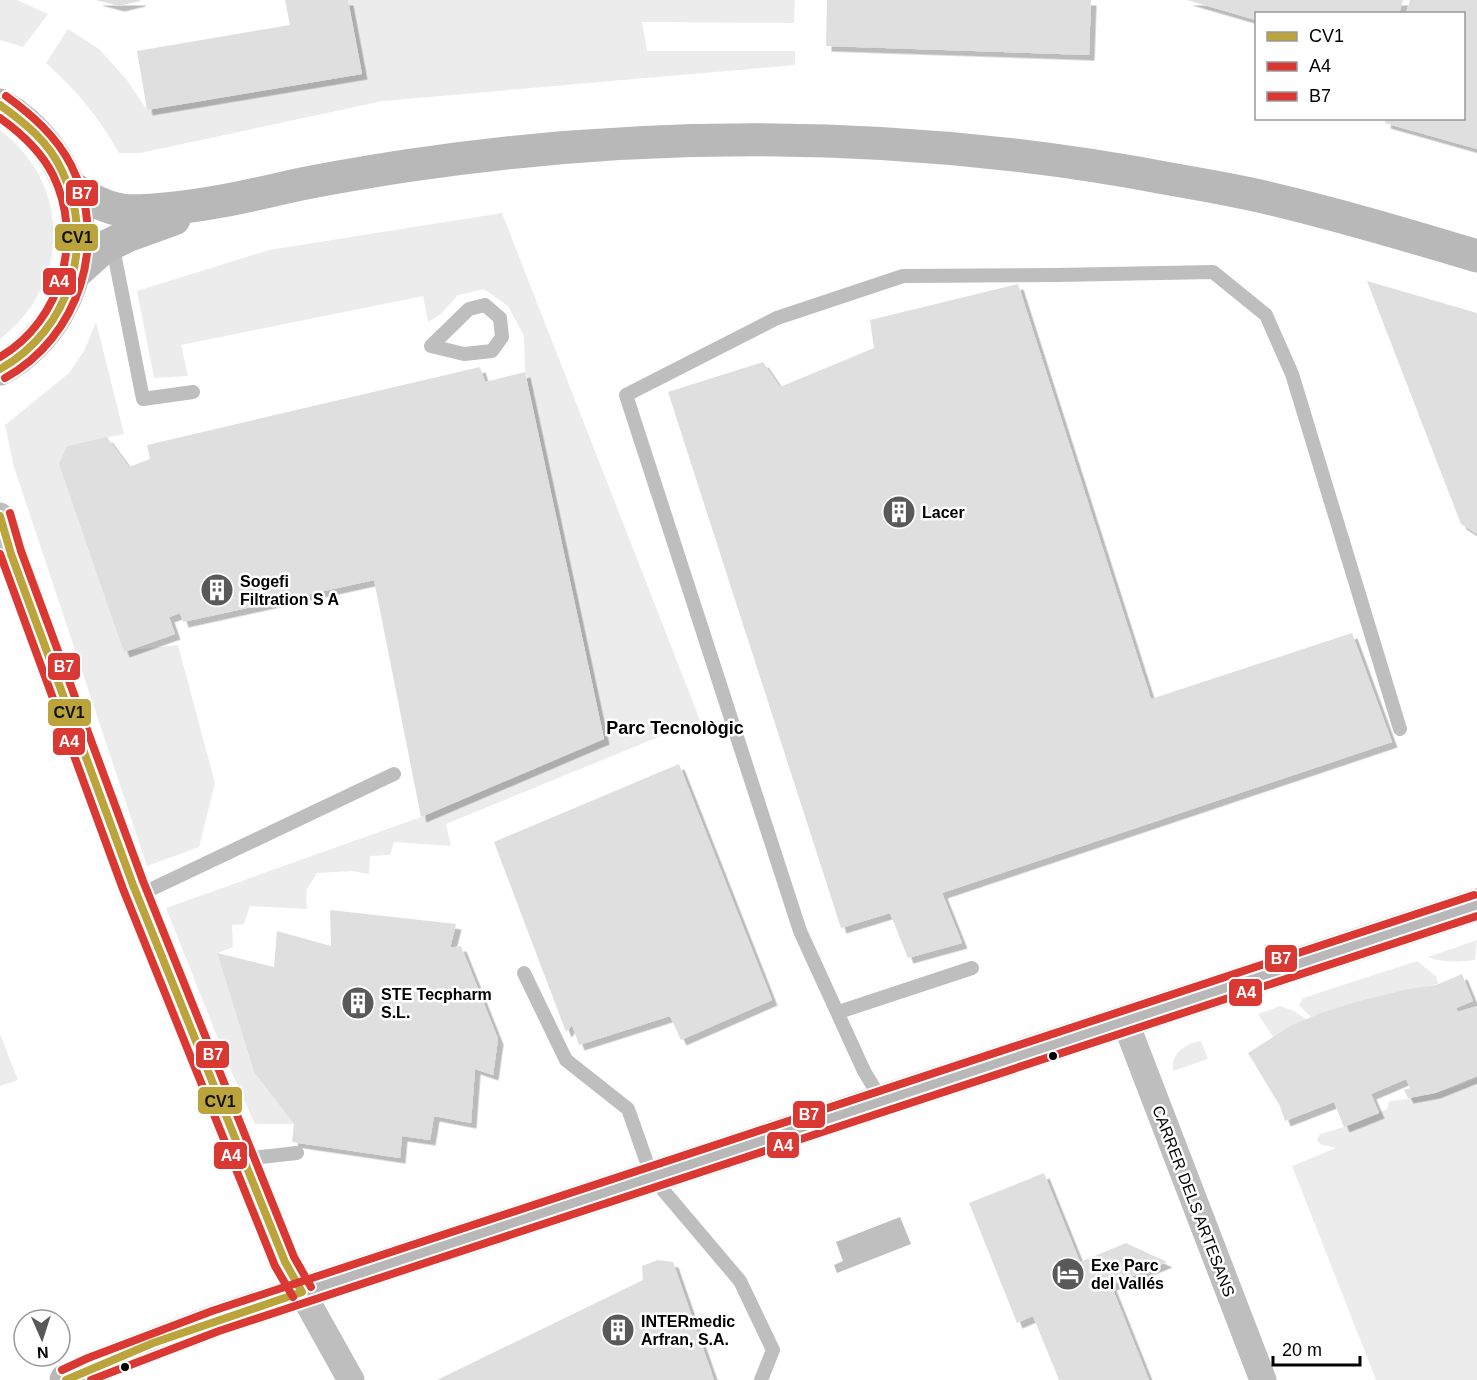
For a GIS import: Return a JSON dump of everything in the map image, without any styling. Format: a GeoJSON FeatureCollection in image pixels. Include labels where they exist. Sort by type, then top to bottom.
{"type":"FeatureCollection","features":[{"type":"Feature","properties":{"kind":"main road"},"geometry":{"type":"LineString","coordinates":[[0,105],[19,117],[37,134],[56,159],[70,187],[78,230],[74,274],[66,296],[48,327],[24,353],[0,369]]}},
{"type":"Feature","properties":{"kind":"main road"},"geometry":{"type":"LineString","coordinates":[[70,187],[101,204],[119,210],[134,211],[206,205],[329,178],[492,154],[589,145],[672,141],[828,141],[967,150],[1147,174],[1254,195],[1397,232],[1477,256]]}},
{"type":"Feature","properties":{"kind":"main road"},"geometry":{"type":"LineString","coordinates":[[74,274],[103,248],[112,243],[206,205]]}},
{"type":"Feature","properties":{"kind":"main road"},"geometry":{"type":"LineString","coordinates":[[66,1380],[225,1318],[302,1292],[1477,905]]}},
{"type":"Feature","properties":{"kind":"street"},"geometry":{"type":"LineString","coordinates":[[0,516],[11,554],[137,896],[243,1159],[285,1262],[351,1380]]}},
{"type":"Feature","properties":{"kind":"street","name":"CARRER DELS ARTESANS"},"geometry":{"type":"LineString","coordinates":[[1125,1021],[1263,1380]]}},
{"type":"Feature","properties":{"kind":"lane"},"geometry":{"type":"LineString","coordinates":[[112,243],[142,399],[193,392]]}},
{"type":"Feature","properties":{"kind":"lane"},"geometry":{"type":"LineString","coordinates":[[882,1101],[864,1071],[800,931],[626,395],[777,318],[903,276],[1213,272],[1266,315],[1292,374],[1400,729]]}},
{"type":"Feature","properties":{"kind":"lane"},"geometry":{"type":"LineString","coordinates":[[485,305],[500,318],[502,337],[492,351],[464,354],[431,346],[469,309],[485,305]]}},
{"type":"Feature","properties":{"kind":"lane"},"geometry":{"type":"LineString","coordinates":[[137,896],[394,774]]}},
{"type":"Feature","properties":{"kind":"lane"},"geometry":{"type":"LineString","coordinates":[[838,1012],[972,968]]}},
{"type":"Feature","properties":{"kind":"lane"},"geometry":{"type":"LineString","coordinates":[[524,973],[566,1060],[628,1109],[652,1177],[740,1281],[773,1350],[760,1380]]}},
{"type":"Feature","properties":{"kind":"lane"},"geometry":{"type":"LineString","coordinates":[[243,1159],[297,1153]]}},
{"type":"Feature","properties":{"kind":"shaded area"},"geometry":{"type":"Polygon","coordinates":[[[0,0],[17,0],[48,14],[23,47],[0,40],[0,0]]]}},
{"type":"Feature","properties":{"kind":"shaded area"},"geometry":{"type":"Polygon","coordinates":[[[348,0],[795,0],[794,23],[642,22],[647,51],[795,51],[795,65],[383,101],[140,153],[119,153],[87,105],[46,63],[68,29],[99,49],[127,80],[147,110],[362,74],[348,0]]]}},
{"type":"Feature","properties":{"kind":"shaded area"},"geometry":{"type":"Polygon","coordinates":[[[0,130],[24,152],[40,178],[50,206],[54,234],[50,263],[40,291],[23,317],[0,339],[0,130]]]}},
{"type":"Feature","properties":{"kind":"shaded area"},"geometry":{"type":"Polygon","coordinates":[[[502,213],[700,720],[446,824],[451,846],[394,842],[390,855],[370,856],[369,874],[352,871],[317,873],[306,891],[307,909],[250,906],[244,924],[232,925],[233,947],[217,953],[254,1072],[294,1124],[255,1124],[228,1064],[166,908],[421,817],[604,738],[525,372],[524,336],[508,306],[484,289],[458,295],[441,314],[428,322],[423,296],[181,345],[188,376],[154,378],[137,291],[269,250],[502,213]]]}},
{"type":"Feature","properties":{"kind":"shaded area"},"geometry":{"type":"Polygon","coordinates":[[[96,322],[124,434],[67,446],[124,651],[178,645],[215,783],[199,847],[147,866],[14,467],[5,425],[69,373],[84,351],[96,322]]]}},
{"type":"Feature","properties":{"kind":"shaded area"},"geometry":{"type":"Polygon","coordinates":[[[1477,940],[1475,960],[1451,962],[1428,957],[1477,940]]]}},
{"type":"Feature","properties":{"kind":"shaded area"},"geometry":{"type":"Polygon","coordinates":[[[1417,961],[1436,976],[1438,984],[1355,1002],[1311,1017],[1299,1005],[1303,998],[1417,961]]]}},
{"type":"Feature","properties":{"kind":"shaded area"},"geometry":{"type":"Polygon","coordinates":[[[1280,1006],[1306,1019],[1273,1037],[1258,1014],[1280,1006]]]}},
{"type":"Feature","properties":{"kind":"shaded area"},"geometry":{"type":"Polygon","coordinates":[[[0,1034],[18,1080],[0,1086],[0,1034]]]}},
{"type":"Feature","properties":{"kind":"shaded area"},"geometry":{"type":"Polygon","coordinates":[[[1201,1041],[1208,1059],[1173,1071],[1174,1059],[1180,1050],[1201,1041]]]}},
{"type":"Feature","properties":{"kind":"shaded area"},"geometry":{"type":"Polygon","coordinates":[[[1477,1078],[1477,1380],[1376,1380],[1292,1166],[1336,1148],[1320,1144],[1317,1140],[1320,1134],[1344,1127],[1387,1109],[1389,1101],[1434,1093],[1477,1078]]]}},
{"type":"Feature","properties":{"kind":"shaded area"},"geometry":{"type":"Polygon","coordinates":[[[900,1217],[911,1244],[837,1273],[834,1265],[843,1261],[836,1242],[900,1217]]]}},
{"type":"Feature","properties":{"kind":"building"},"geometry":{"type":"Polygon","coordinates":[[[96,0],[140,0],[140,1],[119,6],[96,0]]]}},
{"type":"Feature","properties":{"kind":"building"},"geometry":{"type":"Polygon","coordinates":[[[285,0],[348,0],[362,74],[147,110],[137,51],[290,25],[285,0]]]}},
{"type":"Feature","properties":{"kind":"building"},"geometry":{"type":"Polygon","coordinates":[[[827,0],[1091,0],[1089,55],[826,46],[827,0]]]}},
{"type":"Feature","properties":{"kind":"building"},"geometry":{"type":"Polygon","coordinates":[[[1187,0],[1403,0],[1400,12],[1255,12],[1255,20],[1187,0]]]}},
{"type":"Feature","properties":{"kind":"building"},"geometry":{"type":"Polygon","coordinates":[[[1410,0],[1477,0],[1477,149],[1385,123],[1386,120],[1465,120],[1465,12],[1407,12],[1410,0]]]}},
{"type":"Feature","properties":{"kind":"building"},"geometry":{"type":"Polygon","coordinates":[[[1367,281],[1477,313],[1477,534],[1461,524],[1367,281]]]}},
{"type":"Feature","properties":{"kind":"building","name":"Lacer"},"geometry":{"type":"Polygon","coordinates":[[[1018,284],[1151,699],[1352,633],[1392,742],[942,893],[962,943],[908,958],[890,913],[841,928],[668,392],[763,362],[780,387],[874,348],[870,320],[1018,284]]]}},
{"type":"Feature","properties":{"kind":"building","name":"Sogefi Filtration S A"},"geometry":{"type":"Polygon","coordinates":[[[480,367],[485,382],[525,372],[604,739],[421,817],[374,580],[183,622],[180,613],[169,617],[175,634],[124,652],[59,464],[67,446],[107,437],[129,467],[150,459],[147,445],[480,367]]]}},
{"type":"Feature","properties":{"kind":"building"},"geometry":{"type":"Polygon","coordinates":[[[679,764],[772,1000],[681,1040],[670,1016],[579,1045],[572,1025],[566,1032],[494,842],[679,764]]]}},
{"type":"Feature","properties":{"kind":"building","name":"STE Tecpharm S.L."},"geometry":{"type":"Polygon","coordinates":[[[330,910],[456,924],[450,948],[461,946],[498,1039],[493,1075],[475,1069],[471,1123],[434,1116],[430,1140],[402,1136],[400,1158],[292,1142],[294,1124],[254,1072],[217,953],[274,967],[277,931],[331,946],[330,910]]]}},
{"type":"Feature","properties":{"kind":"building"},"geometry":{"type":"Polygon","coordinates":[[[1462,974],[1473,1001],[1456,1008],[1458,1012],[1477,1006],[1477,1076],[1435,1093],[1408,1098],[1404,1090],[1410,1088],[1406,1079],[1371,1094],[1379,1113],[1344,1127],[1334,1102],[1285,1121],[1280,1106],[1248,1053],[1292,1025],[1321,1013],[1355,1002],[1436,985],[1462,974]]]}},
{"type":"Feature","properties":{"kind":"building","name":"Exe Parc del Vallés"},"geometry":{"type":"Polygon","coordinates":[[[1044,1173],[1080,1262],[1126,1243],[1167,1262],[1111,1285],[1149,1380],[1059,1380],[1033,1316],[1017,1323],[969,1203],[1044,1173]]]}},
{"type":"Feature","properties":{"kind":"building","name":"INTERmedic Arfran, S.A."},"geometry":{"type":"Polygon","coordinates":[[[658,1260],[673,1262],[714,1380],[437,1380],[643,1280],[642,1266],[658,1260]]]}},
{"type":"Feature","properties":{"kind":"transit line","name":"B7"},"geometry":{"type":"LineString","coordinates":[[5,378],[31,360],[52,338],[69,313],[80,285],[87,255],[88,225],[82,195],[65,154],[43,127],[6,96]]}},
{"type":"Feature","properties":{"kind":"transit line","name":"CV1"},"geometry":{"type":"LineString","coordinates":[[0,105],[36,134],[57,161],[72,199],[77,227],[76,255],[70,282],[60,308],[44,332],[24,352],[0,369]]}},
{"type":"Feature","properties":{"kind":"transit line","name":"A4"},"geometry":{"type":"LineString","coordinates":[[0,118],[30,143],[43,158],[53,175],[62,199],[67,225],[66,251],[61,276],[52,300],[39,322],[21,341],[0,357]]}},
{"type":"Feature","properties":{"kind":"transit line","name":"B7"},"geometry":{"type":"LineString","coordinates":[[10,513],[21,551],[143,881],[294,1257],[311,1287]]}},
{"type":"Feature","properties":{"kind":"transit line","name":"CV1"},"geometry":{"type":"LineString","coordinates":[[0,516],[11,554],[133,885],[285,1262],[302,1292]]}},
{"type":"Feature","properties":{"kind":"transit line","name":"A4"},"geometry":{"type":"LineString","coordinates":[[0,554],[123,889],[275,1266],[293,1297]]}},
{"type":"Feature","properties":{"kind":"transit line","name":"B7"},"geometry":{"type":"LineString","coordinates":[[62,1370],[212,1311],[1474,895]]}},
{"type":"Feature","properties":{"kind":"transit line","name":"A4"},"geometry":{"type":"LineString","coordinates":[[91,1380],[219,1331],[1477,916]]}},
{"type":"Feature","properties":{"kind":"transit line","name":"CV1"},"geometry":{"type":"LineString","coordinates":[[66,1380],[153,1343],[302,1292]]}},
{"type":"Feature","properties":{"kind":"place","name":"Lacer"},"geometry":{"type":"Point","coordinates":[899,512]}},
{"type":"Feature","properties":{"kind":"place","name":"Sogefi Filtration S A"},"geometry":{"type":"Point","coordinates":[217,590]}},
{"type":"Feature","properties":{"kind":"place","name":"STE Tecpharm S.L."},"geometry":{"type":"Point","coordinates":[358,1003]}},
{"type":"Feature","properties":{"kind":"place","name":"Exe Parc del Vallés"},"geometry":{"type":"Point","coordinates":[1068,1274]}},
{"type":"Feature","properties":{"kind":"place","name":"INTERmedic Arfran, S.A."},"geometry":{"type":"Point","coordinates":[618,1330]}},
{"type":"Feature","properties":{"kind":"district","name":"Parc Tecnològic"},"geometry":{"type":"Point","coordinates":[675,728]}}]}
